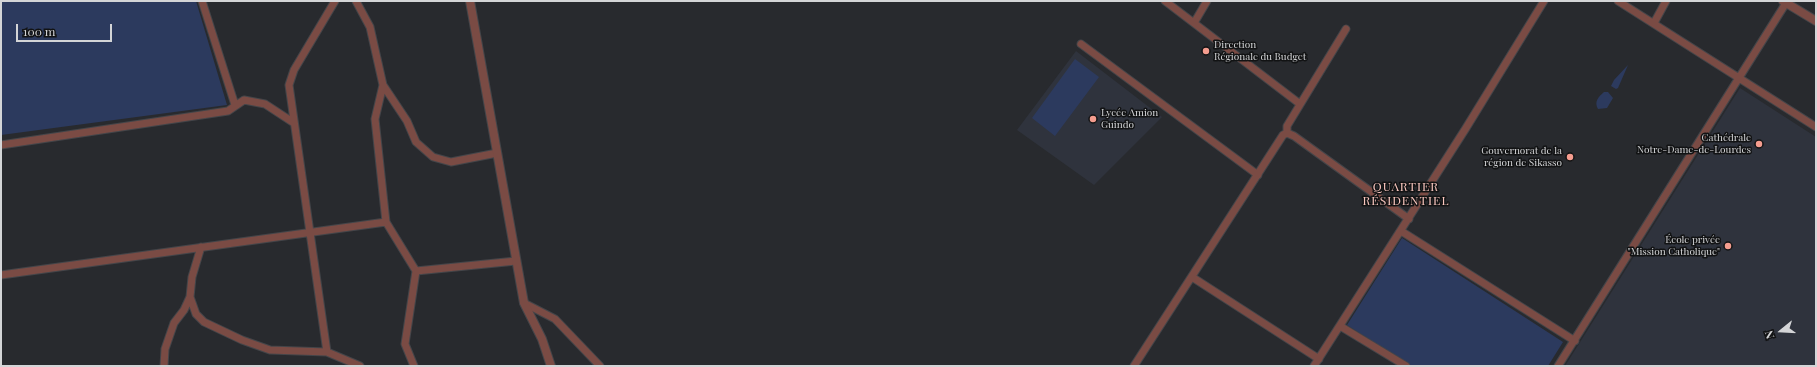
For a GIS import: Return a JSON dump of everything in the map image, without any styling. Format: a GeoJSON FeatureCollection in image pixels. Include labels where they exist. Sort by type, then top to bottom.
{"type":"FeatureCollection","features":[{"type":"Feature","properties":{"kind":"street"},"geometry":{"type":"LineString","coordinates":[[202,1],[235,105]]}},
{"type":"Feature","properties":{"kind":"street"},"geometry":{"type":"LineString","coordinates":[[327,352],[289,85],[294,70],[335,1]]}},
{"type":"Feature","properties":{"kind":"street"},"geometry":{"type":"LineString","coordinates":[[356,1],[370,27],[383,85],[407,121],[416,142],[433,158],[451,162],[497,153]]}},
{"type":"Feature","properties":{"kind":"street"},"geometry":{"type":"LineString","coordinates":[[470,1],[524,303],[542,339],[551,366]]}},
{"type":"Feature","properties":{"kind":"street"},"geometry":{"type":"LineString","coordinates":[[1165,1],[1300,104]]}},
{"type":"Feature","properties":{"kind":"street"},"geometry":{"type":"LineString","coordinates":[[1194,23],[1207,1]]}},
{"type":"Feature","properties":{"kind":"street"},"geometry":{"type":"LineString","coordinates":[[1314,366],[1409,219],[1544,1]]}},
{"type":"Feature","properties":{"kind":"street"},"geometry":{"type":"LineString","coordinates":[[1618,1],[1816,127]]}},
{"type":"Feature","properties":{"kind":"street"},"geometry":{"type":"LineString","coordinates":[[1654,23],[1666,1]]}},
{"type":"Feature","properties":{"kind":"street"},"geometry":{"type":"LineString","coordinates":[[1558,366],[1739,78],[1784,2],[1816,21]]}},
{"type":"Feature","properties":{"kind":"street"},"geometry":{"type":"LineString","coordinates":[[1134,366],[1283,136],[1287,133],[1287,126],[1346,29]]}},
{"type":"Feature","properties":{"kind":"street"},"geometry":{"type":"LineString","coordinates":[[1081,44],[1258,175]]}},
{"type":"Feature","properties":{"kind":"street"},"geometry":{"type":"LineString","coordinates":[[383,85],[374,119],[386,222],[416,271],[405,344],[414,366]]}},
{"type":"Feature","properties":{"kind":"street"},"geometry":{"type":"LineString","coordinates":[[1,145],[228,111],[244,100],[265,104],[294,123]]}},
{"type":"Feature","properties":{"kind":"street"},"geometry":{"type":"LineString","coordinates":[[1287,133],[1294,136],[1409,219]]}},
{"type":"Feature","properties":{"kind":"street"},"geometry":{"type":"LineString","coordinates":[[1,275],[386,222]]}},
{"type":"Feature","properties":{"kind":"street"},"geometry":{"type":"LineString","coordinates":[[1401,231],[1575,341]]}},
{"type":"Feature","properties":{"kind":"street"},"geometry":{"type":"LineString","coordinates":[[164,366],[165,349],[174,323],[184,310],[190,297],[192,277],[201,248]]}},
{"type":"Feature","properties":{"kind":"street"},"geometry":{"type":"LineString","coordinates":[[416,271],[516,261]]}},
{"type":"Feature","properties":{"kind":"street"},"geometry":{"type":"LineString","coordinates":[[1192,277],[1319,359]]}},
{"type":"Feature","properties":{"kind":"street"},"geometry":{"type":"LineString","coordinates":[[190,297],[196,314],[204,322],[242,340],[270,350],[327,352],[360,366]]}},
{"type":"Feature","properties":{"kind":"street"},"geometry":{"type":"LineString","coordinates":[[524,303],[555,320],[600,366]]}},
{"type":"Feature","properties":{"kind":"street"},"geometry":{"type":"LineString","coordinates":[[1340,326],[1406,366]]}},
{"type":"Feature","properties":{"kind":"shaded area"},"geometry":{"type":"Polygon","coordinates":[[[1,1],[196,1],[227,105],[1,135],[1,1]]]}},
{"type":"Feature","properties":{"kind":"shaded area","name":"Lycée Amion Guindo"},"geometry":{"type":"Polygon","coordinates":[[[1076,51],[1162,117],[1094,185],[1017,130],[1076,51]]]}},
{"type":"Feature","properties":{"kind":"shaded area"},"geometry":{"type":"Polygon","coordinates":[[[1075,59],[1099,77],[1055,136],[1032,118],[1075,59]]]}},
{"type":"Feature","properties":{"kind":"shaded area"},"geometry":{"type":"Polygon","coordinates":[[[1628,65],[1618,88],[1616,89],[1611,86],[1614,80],[1628,65]]]}},
{"type":"Feature","properties":{"kind":"shaded area","name":"École privée \"Mission Catholique\""},"geometry":{"type":"Polygon","coordinates":[[[1740,88],[1816,137],[1816,366],[1565,366],[1740,88]]]}},
{"type":"Feature","properties":{"kind":"shaded area"},"geometry":{"type":"Polygon","coordinates":[[[1604,92],[1608,92],[1613,98],[1607,108],[1598,109],[1596,104],[1597,100],[1604,92]]]}},
{"type":"Feature","properties":{"kind":"shaded area"},"geometry":{"type":"Polygon","coordinates":[[[1402,238],[1563,342],[1548,366],[1411,366],[1347,325],[1402,238]]]}},
{"type":"Feature","properties":{"kind":"place","name":"Direction Régionale du Budget"},"geometry":{"type":"Point","coordinates":[1206,51]}},
{"type":"Feature","properties":{"kind":"place","name":"Lycée Amion Guindo"},"geometry":{"type":"Point","coordinates":[1093,119]}},
{"type":"Feature","properties":{"kind":"place","name":"Cathédrale Notre-Dame-de-Lourdes"},"geometry":{"type":"Point","coordinates":[1759,144]}},
{"type":"Feature","properties":{"kind":"place","name":"Gouvernorat de la région de Sikasso"},"geometry":{"type":"Point","coordinates":[1570,157]}},
{"type":"Feature","properties":{"kind":"place","name":"École privée \"Mission Catholique\""},"geometry":{"type":"Point","coordinates":[1728,246]}},
{"type":"Feature","properties":{"kind":"district","name":"QUARTIER RÉSIDENTIEL"},"geometry":{"type":"Point","coordinates":[1406,194]}}]}
